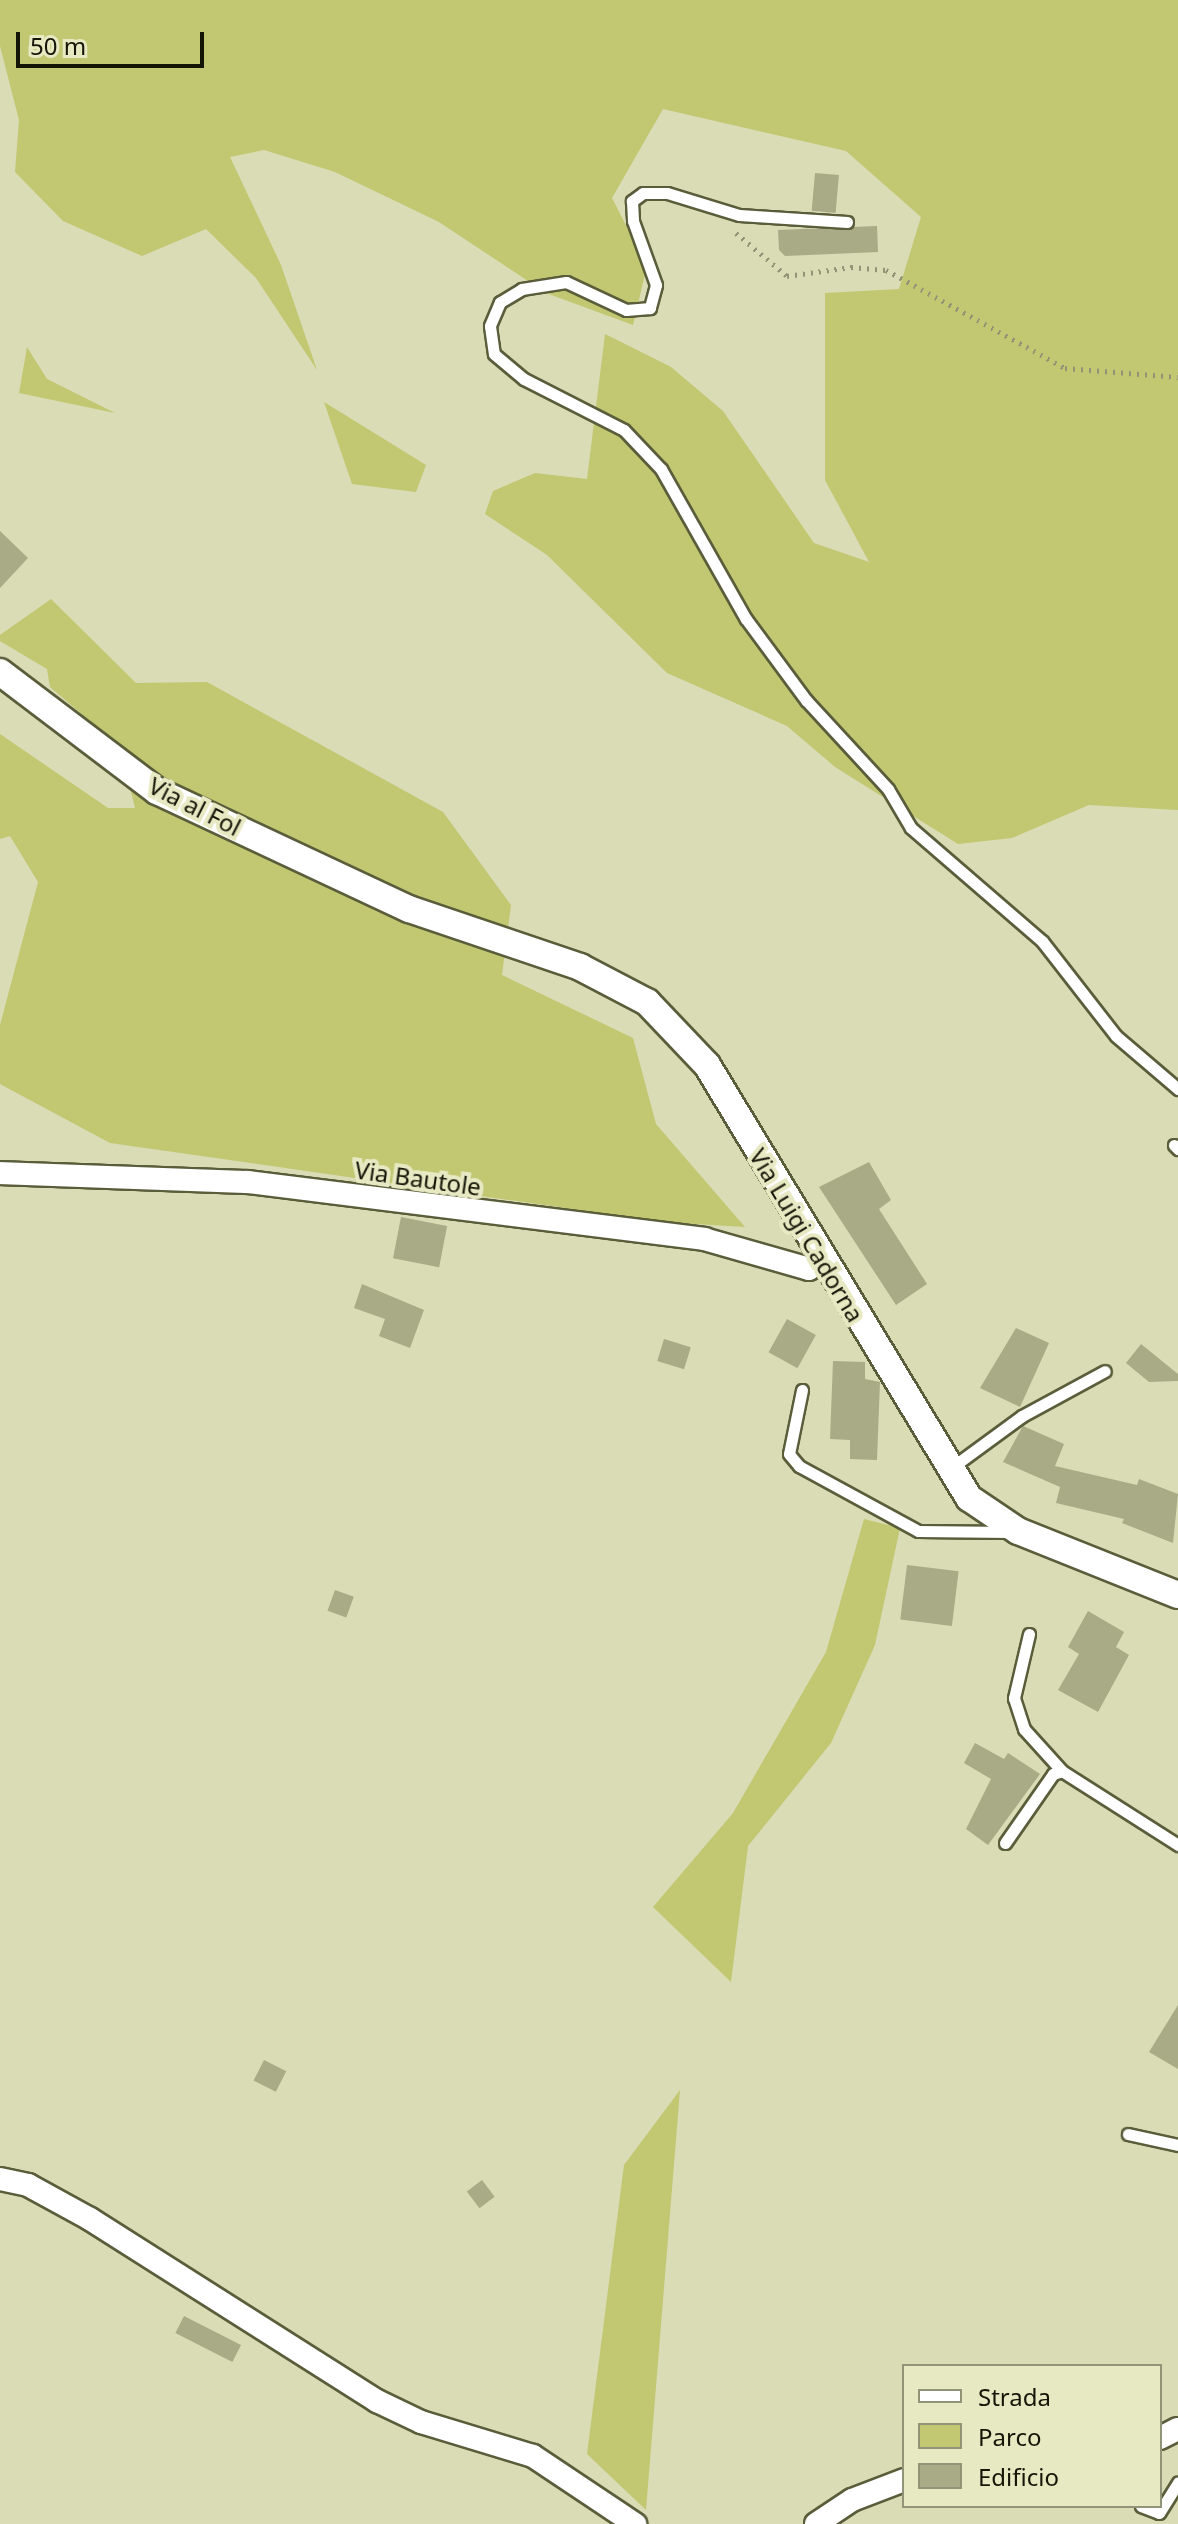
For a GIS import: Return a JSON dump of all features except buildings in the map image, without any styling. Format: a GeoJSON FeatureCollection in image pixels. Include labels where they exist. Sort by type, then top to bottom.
{"type":"FeatureCollection","features":[{"type":"Feature","properties":{"kind":"street","name":"Via al Fol"},"geometry":{"type":"LineString","coordinates":[[0,672],[157,791],[409,909]]}},
{"type":"Feature","properties":{"kind":"street","name":"Via Luigi Cadorna"},"geometry":{"type":"LineString","coordinates":[[409,909],[580,967],[647,1002],[707,1065],[821,1261],[969,1498],[1018,1531],[1178,1595]]}},
{"type":"Feature","properties":{"kind":"street","name":"Via Bautole"},"geometry":{"type":"LineString","coordinates":[[0,1173],[248,1182],[704,1239],[809,1269],[821,1261]]}},
{"type":"Feature","properties":{"kind":"street"},"geometry":{"type":"LineString","coordinates":[[0,2179],[28,2185],[90,2219],[377,2401],[421,2422],[533,2456],[635,2524]]}},
{"type":"Feature","properties":{"kind":"street"},"geometry":{"type":"LineString","coordinates":[[816,2524],[852,2500],[902,2481]]}},
{"type":"Feature","properties":{"kind":"lane"},"geometry":{"type":"LineString","coordinates":[[847,222],[710,208],[667,193],[643,193],[632,201],[633,221],[656,285],[650,308],[626,310],[566,282],[522,289],[500,302],[490,326],[494,354],[524,379],[624,430],[661,469],[746,619],[806,700],[888,789],[911,828],[1042,941],[1116,1036],[1178,1089]]}},
{"type":"Feature","properties":{"kind":"lane"},"geometry":{"type":"LineString","coordinates":[[951,1469],[1022,1416],[1105,1371]]}},
{"type":"Feature","properties":{"kind":"lane"},"geometry":{"type":"LineString","coordinates":[[802,1390],[789,1454],[799,1466],[918,1531],[1018,1531]]}},
{"type":"Feature","properties":{"kind":"lane"},"geometry":{"type":"LineString","coordinates":[[1029,1634],[1014,1698],[1024,1729],[1062,1771],[1178,1845]]}},
{"type":"Feature","properties":{"kind":"lane"},"geometry":{"type":"LineString","coordinates":[[1005,1843],[1053,1774],[1062,1771]]}},
{"type":"Feature","properties":{"kind":"lane"},"geometry":{"type":"LineString","coordinates":[[1128,2134],[1178,2145]]}},
{"type":"Feature","properties":{"kind":"lane"},"geometry":{"type":"LineString","coordinates":[[1146,2508],[1159,2513],[1178,2483]]}},
{"type":"Feature","properties":{"kind":"path"},"geometry":{"type":"LineString","coordinates":[[710,208],[787,276],[851,267],[886,270],[1065,368],[1178,377]]}},
{"type":"Feature","properties":{"kind":"green space"},"geometry":{"type":"Polygon","coordinates":[[[0,0],[1178,0],[1178,810],[1089,805],[1012,838],[958,844],[835,767],[787,726],[667,673],[547,555],[485,514],[493,491],[535,473],[587,479],[605,334],[671,367],[723,411],[814,543],[869,562],[825,480],[825,293],[899,289],[921,217],[846,151],[663,109],[612,198],[647,266],[633,325],[546,293],[439,222],[335,172],[264,150],[230,157],[281,265],[317,370],[256,278],[206,229],[142,256],[63,221],[15,172],[19,120],[0,46],[0,0]]]}},
{"type":"Feature","properties":{"kind":"green space"},"geometry":{"type":"Polygon","coordinates":[[[27,347],[47,379],[115,413],[19,393],[27,347]]]}},
{"type":"Feature","properties":{"kind":"green space"},"geometry":{"type":"Polygon","coordinates":[[[324,402],[426,465],[416,492],[352,484],[324,402]]]}},
{"type":"Feature","properties":{"kind":"green space"},"geometry":{"type":"Polygon","coordinates":[[[51,599],[136,683],[207,682],[443,812],[511,905],[502,975],[633,1038],[656,1124],[745,1227],[663,1222],[110,1143],[0,1084],[0,1025],[38,882],[10,836],[0,839],[0,734],[108,808],[135,808],[120,747],[50,687],[47,669],[0,641],[0,635],[51,599]]]}},
{"type":"Feature","properties":{"kind":"green space"},"geometry":{"type":"Polygon","coordinates":[[[864,1519],[900,1528],[875,1645],[831,1743],[748,1846],[731,1982],[653,1907],[733,1813],[826,1652],[864,1519]]]}},
{"type":"Feature","properties":{"kind":"green space"},"geometry":{"type":"Polygon","coordinates":[[[680,2090],[646,2510],[587,2454],[624,2165],[680,2090]]]}}]}
